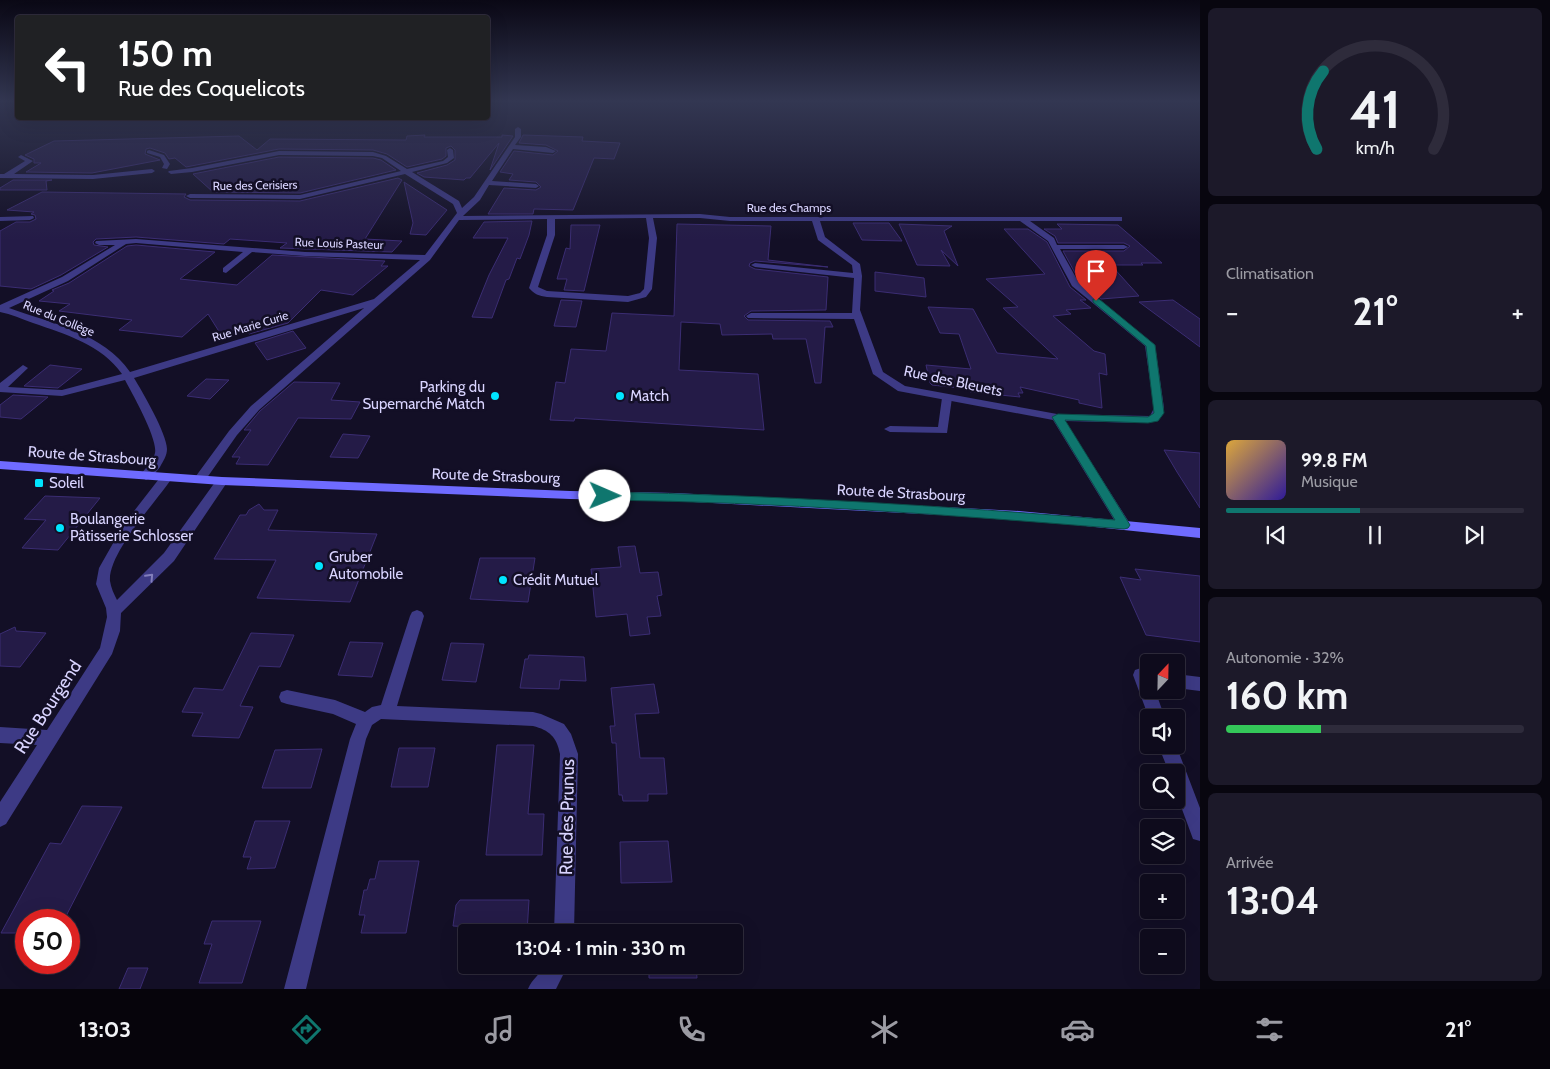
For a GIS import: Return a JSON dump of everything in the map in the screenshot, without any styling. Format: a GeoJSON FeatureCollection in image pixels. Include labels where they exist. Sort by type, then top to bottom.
{"type":"FeatureCollection","features":[{"type":"Feature","properties":{"kind":"main road","name":"Route de Strasbourg"},"geometry":{"type":"LineString","coordinates":[[0,465],[200,480],[570,495],[675,497],[1019,516],[1200,532]]}},
{"type":"Feature","properties":{"kind":"street","name":"Rue Marie Curie"},"geometry":{"type":"LineString","coordinates":[[200,480],[216,454],[255,408],[427,258],[460,215],[477,198],[512,148]]}},
{"type":"Feature","properties":{"kind":"street"},"geometry":{"type":"LineString","coordinates":[[517,148],[553,151]]}},
{"type":"Feature","properties":{"kind":"street","name":"Rue des Cerisiers"},"geometry":{"type":"LineString","coordinates":[[190,196],[289,198],[408,172],[448,161],[451,158],[450,150]]}},
{"type":"Feature","properties":{"kind":"street"},"geometry":{"type":"LineString","coordinates":[[149,152],[162,156],[167,164],[164,172]]}},
{"type":"Feature","properties":{"kind":"street"},"geometry":{"type":"LineString","coordinates":[[3,176],[93,177],[152,171],[186,171],[268,155],[298,152],[373,154],[384,157],[456,203],[460,215]]}},
{"type":"Feature","properties":{"kind":"street"},"geometry":{"type":"LineString","coordinates":[[3,176],[30,161],[21,157]]}},
{"type":"Feature","properties":{"kind":"street"},"geometry":{"type":"LineString","coordinates":[[487,183],[536,186]]}},
{"type":"Feature","properties":{"kind":"street","name":"Rue des Champs"},"geometry":{"type":"LineString","coordinates":[[460,215],[700,216],[730,219],[1119,219]]}},
{"type":"Feature","properties":{"kind":"street"},"geometry":{"type":"LineString","coordinates":[[551,216],[551,235],[532,288],[547,294],[628,298],[644,295],[648,289],[653,238],[648,216]]}},
{"type":"Feature","properties":{"kind":"street"},"geometry":{"type":"LineString","coordinates":[[0,219],[30,218]]}},
{"type":"Feature","properties":{"kind":"street"},"geometry":{"type":"LineString","coordinates":[[755,264],[858,276],[856,264],[821,238],[815,218]]}},
{"type":"Feature","properties":{"kind":"street"},"geometry":{"type":"LineString","coordinates":[[1022,219],[1047,236],[1055,247],[1124,248]]}},
{"type":"Feature","properties":{"kind":"street","name":"Rue Louis Pasteur"},"geometry":{"type":"LineString","coordinates":[[99,243],[136,241],[249,251],[427,258]]}},
{"type":"Feature","properties":{"kind":"street"},"geometry":{"type":"LineString","coordinates":[[0,308],[65,279],[126,242]]}},
{"type":"Feature","properties":{"kind":"street","name":"Rue des Bleuets"},"geometry":{"type":"LineString","coordinates":[[858,276],[854,304],[856,316],[866,338],[878,374],[902,389],[1058,417],[1148,420],[1157,417],[1159,408],[1150,345],[1075,284],[1055,247]]}},
{"type":"Feature","properties":{"kind":"street"},"geometry":{"type":"LineString","coordinates":[[226,270],[249,251]]}},
{"type":"Feature","properties":{"kind":"street","name":"Rue Marie Curie"},"geometry":{"type":"LineString","coordinates":[[128,376],[379,300]]}},
{"type":"Feature","properties":{"kind":"street","name":"Rue du Collège"},"geometry":{"type":"LineString","coordinates":[[0,308],[87,341],[116,360],[128,376],[156,433],[162,451],[159,461],[146,476]]}},
{"type":"Feature","properties":{"kind":"street"},"geometry":{"type":"LineString","coordinates":[[751,316],[856,316]]}},
{"type":"Feature","properties":{"kind":"street"},"geometry":{"type":"LineString","coordinates":[[0,388],[23,368]]}},
{"type":"Feature","properties":{"kind":"street"},"geometry":{"type":"LineString","coordinates":[[0,388],[46,394],[62,393],[128,376]]}},
{"type":"Feature","properties":{"kind":"street"},"geometry":{"type":"LineString","coordinates":[[890,429],[943,431],[946,398]]}},
{"type":"Feature","properties":{"kind":"street"},"geometry":{"type":"LineString","coordinates":[[1058,417],[1124,525]]}},
{"type":"Feature","properties":{"kind":"street","name":"Rue Bourgend"},"geometry":{"type":"LineString","coordinates":[[0,818],[107,650],[113,631],[114,611],[105,591],[103,579],[107,562],[166,478]]}},
{"type":"Feature","properties":{"kind":"street"},"geometry":{"type":"LineString","coordinates":[[114,611],[144,584],[168,558],[222,481]]}},
{"type":"Feature","properties":{"kind":"street"},"geometry":{"type":"LineString","coordinates":[[387,712],[417,616]]}},
{"type":"Feature","properties":{"kind":"street"},"geometry":{"type":"LineString","coordinates":[[1185,682],[1200,684]]}},
{"type":"Feature","properties":{"kind":"street"},"geometry":{"type":"LineString","coordinates":[[287,697],[334,707],[366,720],[358,739],[295,989]]}},
{"type":"Feature","properties":{"kind":"street","name":"Rue des Prunus"},"geometry":{"type":"LineString","coordinates":[[366,720],[378,712],[533,719],[544,721],[562,732],[567,741],[569,754],[564,924]]}},
{"type":"Feature","properties":{"kind":"street"},"geometry":{"type":"LineString","coordinates":[[0,735],[52,738]]}},
{"type":"Feature","properties":{"kind":"street"},"geometry":{"type":"LineString","coordinates":[[1170,754],[1200,832]]}},
{"type":"Feature","properties":{"kind":"street"},"geometry":{"type":"LineString","coordinates":[[539,989],[548,982],[552,974]]}},
{"type":"Feature","properties":{"kind":"building"},"geometry":{"type":"Polygon","coordinates":[[[39,148],[149,148],[146,149],[145,154],[160,160],[92,173],[26,172],[41,163],[34,163],[34,159],[25,155],[39,148]]]}},
{"type":"Feature","properties":{"kind":"building"},"geometry":{"type":"Polygon","coordinates":[[[150,148],[255,148],[257,150],[259,148],[446,148],[446,156],[442,159],[407,167],[387,154],[373,150],[279,149],[186,167],[175,158],[169,159],[165,153],[150,148]]]}},
{"type":"Feature","properties":{"kind":"building"},"geometry":{"type":"Polygon","coordinates":[[[453,148],[495,148],[470,178],[464,180],[424,177],[417,173],[447,165],[455,160],[455,150],[453,148]]]}},
{"type":"Feature","properties":{"kind":"building"},"geometry":{"type":"Polygon","coordinates":[[[497,148],[505,148],[490,170],[497,148]]]}},
{"type":"Feature","properties":{"kind":"building"},"geometry":{"type":"Polygon","coordinates":[[[552,148],[618,148],[614,159],[594,158],[573,210],[534,209],[533,214],[488,214],[504,188],[536,190],[541,187],[536,182],[509,180],[513,174],[500,172],[514,151],[553,155],[558,151],[552,148]]]}},
{"type":"Feature","properties":{"kind":"building"},"geometry":{"type":"Polygon","coordinates":[[[279,157],[373,158],[381,160],[396,170],[300,193],[213,192],[193,174],[279,157]]]}},
{"type":"Feature","properties":{"kind":"building"},"geometry":{"type":"Polygon","coordinates":[[[398,178],[402,180],[365,239],[402,241],[392,252],[280,248],[287,243],[230,239],[224,244],[136,237],[96,239],[93,242],[94,245],[108,247],[61,275],[31,289],[0,286],[0,231],[16,222],[30,222],[36,219],[35,215],[31,214],[34,212],[7,210],[42,192],[186,194],[184,197],[190,200],[300,201],[398,178]]]}},
{"type":"Feature","properties":{"kind":"building"},"geometry":{"type":"Polygon","coordinates":[[[13,180],[52,180],[46,181],[47,190],[0,190],[0,188],[13,180]]]}},
{"type":"Feature","properties":{"kind":"building"},"geometry":{"type":"Polygon","coordinates":[[[404,182],[447,210],[426,235],[410,234],[413,223],[404,182]]]}},
{"type":"Feature","properties":{"kind":"building"},"geometry":{"type":"Polygon","coordinates":[[[532,221],[520,259],[517,258],[509,279],[506,280],[492,318],[472,317],[489,275],[508,238],[473,238],[484,222],[532,221]]]}},
{"type":"Feature","properties":{"kind":"building"},"geometry":{"type":"Polygon","coordinates":[[[853,223],[889,223],[902,241],[862,240],[853,223]]]}},
{"type":"Feature","properties":{"kind":"building"},"geometry":{"type":"Polygon","coordinates":[[[677,224],[771,226],[768,260],[828,267],[755,261],[750,263],[749,266],[755,269],[828,277],[826,310],[751,311],[744,316],[748,320],[830,321],[833,327],[825,327],[821,383],[815,383],[806,339],[773,339],[772,334],[722,335],[720,324],[681,322],[679,370],[758,374],[764,430],[575,418],[574,421],[550,420],[556,382],[565,383],[571,349],[606,351],[612,313],[674,316],[677,224]]]}},
{"type":"Feature","properties":{"kind":"building"},"geometry":{"type":"Polygon","coordinates":[[[899,224],[952,226],[944,231],[958,266],[941,250],[950,266],[917,265],[899,224]]]}},
{"type":"Feature","properties":{"kind":"building"},"geometry":{"type":"Polygon","coordinates":[[[1057,224],[1118,225],[1162,263],[1111,265],[1139,296],[1101,299],[1080,282],[1063,251],[1124,251],[1130,246],[1124,243],[1058,243],[1055,236],[1044,229],[1062,229],[1057,224]]]}},
{"type":"Feature","properties":{"kind":"building"},"geometry":{"type":"Polygon","coordinates":[[[571,225],[600,225],[584,291],[564,290],[567,279],[557,279],[566,248],[570,249],[571,225]]]}},
{"type":"Feature","properties":{"kind":"building"},"geometry":{"type":"Polygon","coordinates":[[[1004,229],[1028,229],[1047,242],[1070,287],[1086,300],[1080,300],[1091,308],[1066,310],[1071,314],[1053,316],[1094,351],[1105,354],[1107,375],[1099,373],[1102,408],[1079,403],[1079,400],[1020,387],[1023,393],[1018,393],[1020,397],[970,392],[968,389],[932,385],[930,383],[926,365],[971,369],[959,334],[940,333],[928,307],[973,309],[997,353],[1058,359],[1003,308],[1018,307],[986,279],[1045,274],[1004,229]]]}},
{"type":"Feature","properties":{"kind":"building"},"geometry":{"type":"Polygon","coordinates":[[[136,245],[215,252],[180,279],[237,285],[272,255],[385,261],[381,266],[388,266],[353,295],[321,290],[288,323],[249,334],[245,328],[220,333],[208,314],[182,337],[119,330],[132,320],[59,311],[70,304],[39,301],[54,291],[52,290],[69,283],[127,246],[136,245]]]}},
{"type":"Feature","properties":{"kind":"building"},"geometry":{"type":"Polygon","coordinates":[[[875,272],[924,278],[926,297],[875,291],[875,272]]]}},
{"type":"Feature","properties":{"kind":"building"},"geometry":{"type":"Polygon","coordinates":[[[561,300],[582,301],[576,327],[554,326],[561,300]]]}},
{"type":"Feature","properties":{"kind":"building"},"geometry":{"type":"Polygon","coordinates":[[[1173,300],[1200,319],[1200,347],[1139,302],[1173,300]]]}},
{"type":"Feature","properties":{"kind":"building"},"geometry":{"type":"Polygon","coordinates":[[[293,331],[306,348],[267,360],[255,343],[293,331]]]}},
{"type":"Feature","properties":{"kind":"building"},"geometry":{"type":"Polygon","coordinates":[[[50,365],[82,369],[58,388],[24,386],[50,365]]]}},
{"type":"Feature","properties":{"kind":"building"},"geometry":{"type":"Polygon","coordinates":[[[206,379],[229,380],[210,399],[187,396],[206,379]]]}},
{"type":"Feature","properties":{"kind":"building"},"geometry":{"type":"Polygon","coordinates":[[[294,382],[340,383],[331,400],[360,402],[351,419],[298,418],[268,465],[236,464],[240,457],[232,457],[251,430],[244,430],[260,411],[294,382]]]}},
{"type":"Feature","properties":{"kind":"building"},"geometry":{"type":"Polygon","coordinates":[[[13,395],[48,397],[21,419],[0,417],[0,405],[13,395]]]}},
{"type":"Feature","properties":{"kind":"building"},"geometry":{"type":"Polygon","coordinates":[[[343,434],[370,436],[358,458],[330,457],[343,434]]]}},
{"type":"Feature","properties":{"kind":"building"},"geometry":{"type":"Polygon","coordinates":[[[1164,450],[1200,453],[1200,508],[1177,472],[1164,450]]]}},
{"type":"Feature","properties":{"kind":"building"},"geometry":{"type":"Polygon","coordinates":[[[45,496],[100,498],[58,550],[22,548],[46,520],[24,519],[45,496]]]}},
{"type":"Feature","properties":{"kind":"building","name":"Gruber Automobile"},"geometry":{"type":"Polygon","coordinates":[[[259,504],[264,510],[278,510],[268,530],[377,534],[350,602],[257,598],[276,560],[214,559],[240,515],[246,515],[249,510],[259,504]]]}},
{"type":"Feature","properties":{"kind":"building"},"geometry":{"type":"Polygon","coordinates":[[[635,546],[640,573],[658,572],[662,595],[657,596],[661,616],[647,617],[650,634],[630,636],[627,614],[596,617],[591,569],[621,567],[618,547],[635,546]]]}},
{"type":"Feature","properties":{"kind":"building","name":"Crédit Mutuel"},"geometry":{"type":"Polygon","coordinates":[[[480,558],[535,558],[528,602],[470,599],[480,558]]]}},
{"type":"Feature","properties":{"kind":"building"},"geometry":{"type":"Polygon","coordinates":[[[1135,569],[1200,576],[1200,642],[1146,635],[1120,577],[1141,580],[1135,569]]]}},
{"type":"Feature","properties":{"kind":"building"},"geometry":{"type":"Polygon","coordinates":[[[15,627],[16,631],[46,633],[20,667],[0,666],[0,634],[15,627]]]}},
{"type":"Feature","properties":{"kind":"building"},"geometry":{"type":"Polygon","coordinates":[[[251,633],[294,635],[280,667],[259,666],[240,706],[253,707],[239,738],[192,736],[203,713],[182,712],[194,688],[223,690],[251,633]]]}},
{"type":"Feature","properties":{"kind":"building"},"geometry":{"type":"Polygon","coordinates":[[[350,642],[383,643],[372,677],[338,675],[350,642]]]}},
{"type":"Feature","properties":{"kind":"building"},"geometry":{"type":"Polygon","coordinates":[[[451,643],[484,644],[476,682],[442,680],[451,643]]]}},
{"type":"Feature","properties":{"kind":"building"},"geometry":{"type":"Polygon","coordinates":[[[529,655],[584,657],[586,681],[560,680],[559,689],[520,688],[525,659],[528,659],[529,655]]]}},
{"type":"Feature","properties":{"kind":"building"},"geometry":{"type":"Polygon","coordinates":[[[654,684],[659,713],[635,714],[640,758],[664,758],[667,794],[648,794],[648,801],[623,801],[622,795],[619,795],[616,743],[612,743],[610,726],[615,726],[611,688],[654,684]]]}},
{"type":"Feature","properties":{"kind":"building"},"geometry":{"type":"Polygon","coordinates":[[[497,745],[534,745],[528,814],[544,814],[542,855],[486,855],[497,745]]]}},
{"type":"Feature","properties":{"kind":"building"},"geometry":{"type":"Polygon","coordinates":[[[399,748],[435,748],[428,787],[391,787],[399,748]]]}},
{"type":"Feature","properties":{"kind":"building"},"geometry":{"type":"Polygon","coordinates":[[[322,749],[311,788],[262,788],[275,750],[322,749]]]}},
{"type":"Feature","properties":{"kind":"building"},"geometry":{"type":"Polygon","coordinates":[[[82,806],[122,807],[70,909],[15,909],[15,933],[1,933],[50,843],[61,844],[82,806]]]}},
{"type":"Feature","properties":{"kind":"building"},"geometry":{"type":"Polygon","coordinates":[[[255,821],[290,821],[275,868],[247,869],[251,857],[243,857],[255,821]]]}},
{"type":"Feature","properties":{"kind":"building"},"geometry":{"type":"Polygon","coordinates":[[[668,841],[672,882],[621,883],[620,842],[668,841]]]}},
{"type":"Feature","properties":{"kind":"building"},"geometry":{"type":"Polygon","coordinates":[[[379,861],[419,861],[406,933],[361,933],[365,915],[359,915],[364,890],[367,890],[370,879],[375,879],[379,861]]]}},
{"type":"Feature","properties":{"kind":"building"},"geometry":{"type":"Polygon","coordinates":[[[460,900],[529,900],[528,924],[458,924],[458,926],[453,926],[456,905],[460,900]]]}},
{"type":"Feature","properties":{"kind":"building"},"geometry":{"type":"Polygon","coordinates":[[[212,921],[261,921],[242,983],[199,983],[212,944],[204,944],[212,921]]]}},
{"type":"Feature","properties":{"kind":"building"},"geometry":{"type":"Polygon","coordinates":[[[128,968],[148,968],[140,989],[119,989],[128,968]]]}},
{"type":"Feature","properties":{"kind":"building"},"geometry":{"type":"Polygon","coordinates":[[[649,974],[697,974],[697,978],[649,978],[649,974]]]}},
{"type":"Feature","properties":{"kind":"place","name":"Parking du Supemarché Match"},"geometry":{"type":"Point","coordinates":[495,396]}},
{"type":"Feature","properties":{"kind":"place","name":"Match"},"geometry":{"type":"Point","coordinates":[620,396]}},
{"type":"Feature","properties":{"kind":"place","name":"Soleil"},"geometry":{"type":"Point","coordinates":[39,483]}},
{"type":"Feature","properties":{"kind":"place","name":"Boulangerie Pâtisserie Schlosser"},"geometry":{"type":"Point","coordinates":[60,528]}},
{"type":"Feature","properties":{"kind":"place","name":"Gruber Automobile"},"geometry":{"type":"Point","coordinates":[319,566]}},
{"type":"Feature","properties":{"kind":"place","name":"Crédit Mutuel"},"geometry":{"type":"Point","coordinates":[503,580]}},
{"type":"Feature","properties":{"kind":"route"},"geometry":{"type":"LineString","coordinates":[[605,496],[675,497],[984,514],[1124,525],[1058,417],[1148,420],[1154,419],[1159,413],[1150,345],[1096,301]]}}]}
